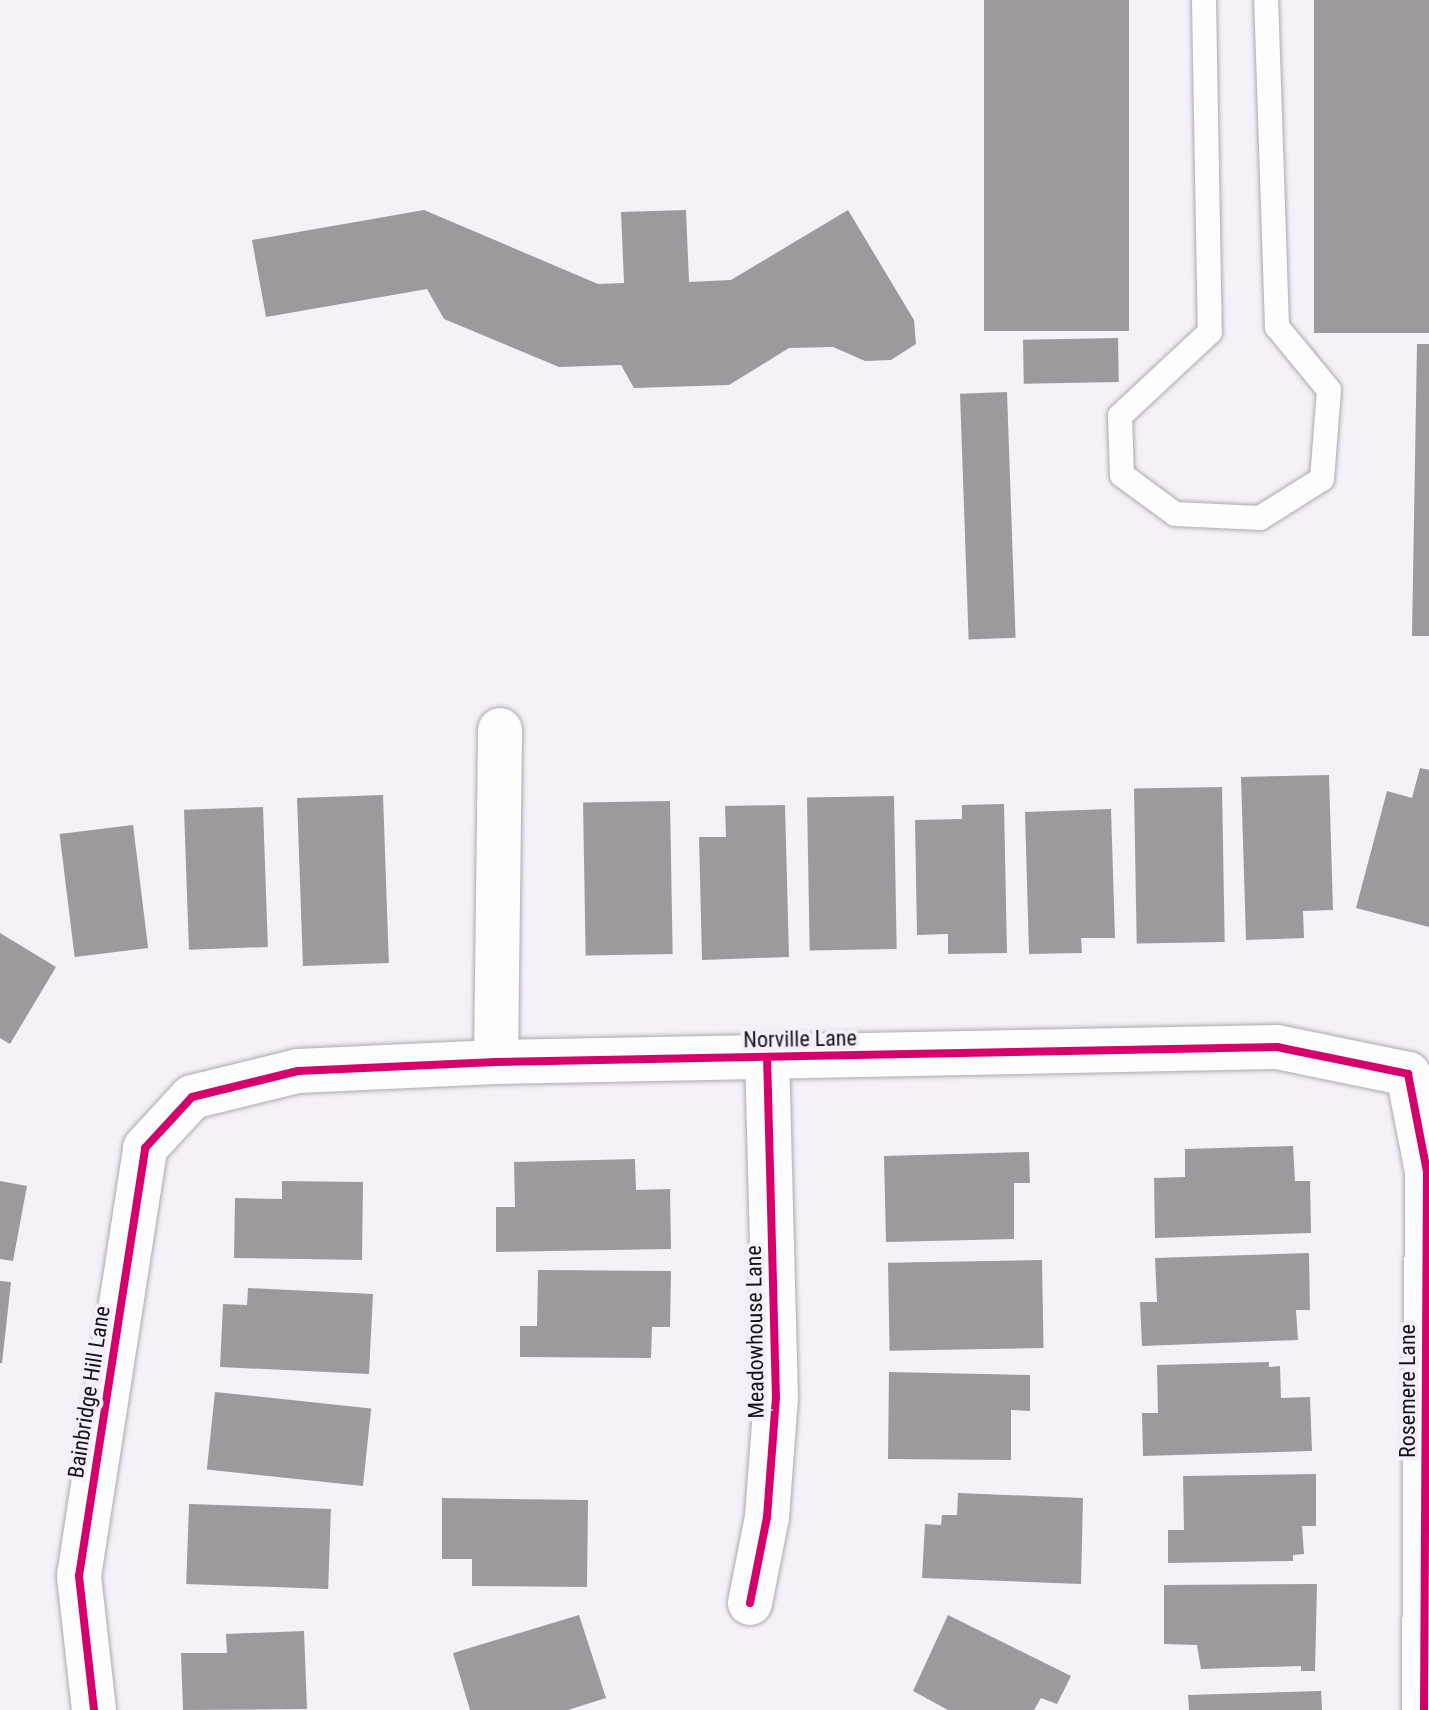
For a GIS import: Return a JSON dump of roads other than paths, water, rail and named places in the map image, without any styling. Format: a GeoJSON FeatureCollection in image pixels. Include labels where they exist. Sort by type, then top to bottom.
{"type":"FeatureCollection","features":[{"type":"Feature","properties":{"kind":"street"},"geometry":{"type":"LineString","coordinates":[[496,1062],[500,730]]}},
{"type":"Feature","properties":{"kind":"street","name":"Norville Lane"},"geometry":{"type":"LineString","coordinates":[[192,1097],[298,1071],[496,1062],[1277,1047],[1408,1074]]}},
{"type":"Feature","properties":{"kind":"street","name":"Meadowhouse Lane"},"geometry":{"type":"LineString","coordinates":[[750,1603],[767,1517],[776,1398],[767,1058]]}},
{"type":"Feature","properties":{"kind":"street","name":"Rosemere Lane"},"geometry":{"type":"LineString","coordinates":[[1408,1074],[1427,1172],[1424,1710]]}},
{"type":"Feature","properties":{"kind":"street","name":"Bainbridge Hill Lane"},"geometry":{"type":"LineString","coordinates":[[94,1710],[79,1576],[145,1148],[192,1097]]}},
{"type":"Feature","properties":{"kind":"lane"},"geometry":{"type":"LineString","coordinates":[[1204,0],[1210,332],[1120,416],[1122,475],[1175,514],[1260,518],[1322,479],[1329,390],[1277,327],[1266,0]]}}]}
